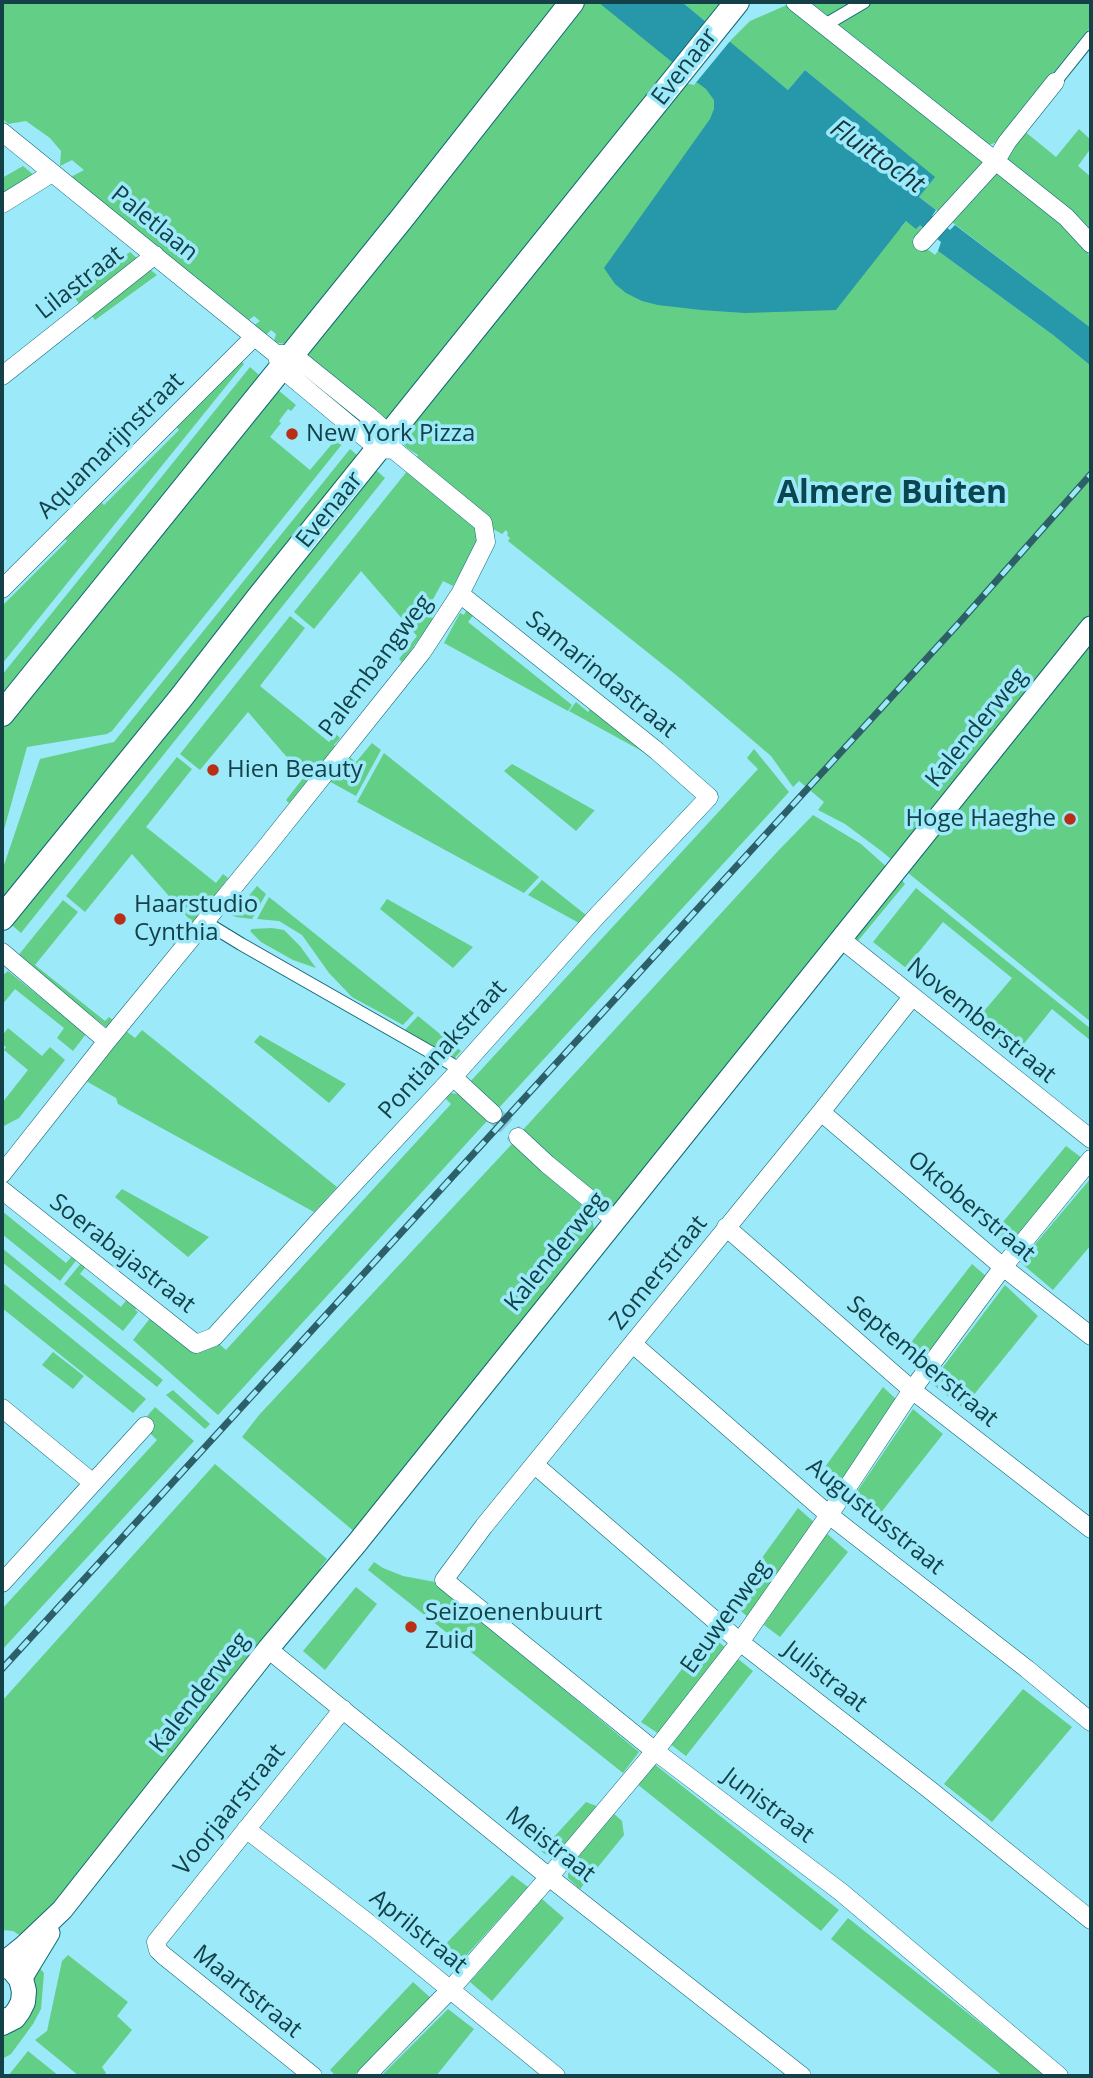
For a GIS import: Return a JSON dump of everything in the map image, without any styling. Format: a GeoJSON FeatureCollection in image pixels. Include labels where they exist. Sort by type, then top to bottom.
{"type":"FeatureCollection","features":[{"type":"Feature","properties":{"kind":"main road"},"geometry":{"type":"LineString","coordinates":[[2,714],[248,407],[283,359],[572,2]]}},
{"type":"Feature","properties":{"kind":"main road","name":"Evenaar"},"geometry":{"type":"LineString","coordinates":[[2,918],[388,445],[732,8]]}},
{"type":"Feature","properties":{"kind":"main road"},"geometry":{"type":"LineString","coordinates":[[2,2023],[13,2017],[23,2003],[24,1991],[11,1971]]}},
{"type":"Feature","properties":{"kind":"street"},"geometry":{"type":"LineString","coordinates":[[795,2],[1066,218],[1091,244]]}},
{"type":"Feature","properties":{"kind":"street"},"geometry":{"type":"LineString","coordinates":[[824,25],[864,2]]}},
{"type":"Feature","properties":{"kind":"street"},"geometry":{"type":"LineString","coordinates":[[922,243],[995,162],[1007,142],[1091,37]]}},
{"type":"Feature","properties":{"kind":"street","name":"Paletlaan"},"geometry":{"type":"LineString","coordinates":[[2,132],[388,445]]}},
{"type":"Feature","properties":{"kind":"street"},"geometry":{"type":"LineString","coordinates":[[2,204],[52,173]]}},
{"type":"Feature","properties":{"kind":"street","name":"Lilastraat"},"geometry":{"type":"LineString","coordinates":[[2,376],[155,255]]}},
{"type":"Feature","properties":{"kind":"street","name":"Aquamarijnstraat"},"geometry":{"type":"LineString","coordinates":[[2,589],[254,337]]}},
{"type":"Feature","properties":{"kind":"street","name":"Palembangweg"},"geometry":{"type":"LineString","coordinates":[[2,1174],[422,652],[460,594],[486,542],[483,523],[388,445]]}},
{"type":"Feature","properties":{"kind":"street","name":"Samarindastraat"},"geometry":{"type":"LineString","coordinates":[[460,594],[657,751],[709,797]]}},
{"type":"Feature","properties":{"kind":"street","name":"Kalenderweg"},"geometry":{"type":"LineString","coordinates":[[11,1971],[1091,627]]}},
{"type":"Feature","properties":{"kind":"street","name":"Pontianakstraat"},"geometry":{"type":"LineString","coordinates":[[214,1337],[457,1073],[595,918],[709,797]]}},
{"type":"Feature","properties":{"kind":"street"},"geometry":{"type":"LineString","coordinates":[[205,922],[457,1073],[493,1114]]}},
{"type":"Feature","properties":{"kind":"street","name":"Novemberstraat"},"geometry":{"type":"LineString","coordinates":[[841,939],[1091,1139]]}},
{"type":"Feature","properties":{"kind":"street"},"geometry":{"type":"LineString","coordinates":[[2,952],[107,1041]]}},
{"type":"Feature","properties":{"kind":"street","name":"Zomerstraat"},"geometry":{"type":"LineString","coordinates":[[444,1580],[484,1526],[912,997]]}},
{"type":"Feature","properties":{"kind":"street","name":"Oktoberstraat"},"geometry":{"type":"LineString","coordinates":[[821,1112],[1003,1267],[1091,1336]]}},
{"type":"Feature","properties":{"kind":"street"},"geometry":{"type":"LineString","coordinates":[[518,1137],[615,1220]]}},
{"type":"Feature","properties":{"kind":"street","name":"Eeuwenweg"},"geometry":{"type":"LineString","coordinates":[[366,2076],[450,1990],[655,1751],[740,1642],[912,1390],[1003,1267],[1091,1159]]}},
{"type":"Feature","properties":{"kind":"street","name":"Soerabajastraat"},"geometry":{"type":"LineString","coordinates":[[2,1190],[196,1344],[214,1337]]}},
{"type":"Feature","properties":{"kind":"street","name":"Septemberstraat"},"geometry":{"type":"LineString","coordinates":[[726,1227],[912,1390],[1091,1529]]}},
{"type":"Feature","properties":{"kind":"street","name":"Augustusstraat"},"geometry":{"type":"LineString","coordinates":[[633,1344],[829,1515],[1091,1722]]}},
{"type":"Feature","properties":{"kind":"street"},"geometry":{"type":"LineString","coordinates":[[2,1408],[93,1483]]}},
{"type":"Feature","properties":{"kind":"street"},"geometry":{"type":"LineString","coordinates":[[2,1583],[145,1426]]}},
{"type":"Feature","properties":{"kind":"street","name":"Julistraat"},"geometry":{"type":"LineString","coordinates":[[535,1465],[740,1642],[1091,1920]]}},
{"type":"Feature","properties":{"kind":"street","name":"Junistraat"},"geometry":{"type":"LineString","coordinates":[[444,1580],[655,1751],[841,1892],[1059,2076]]}},
{"type":"Feature","properties":{"kind":"street","name":"Meistraat"},"geometry":{"type":"LineString","coordinates":[[268,1649],[549,1877],[802,2076]]}},
{"type":"Feature","properties":{"kind":"street","name":"Voorjaarstraat"},"geometry":{"type":"LineString","coordinates":[[156,1942],[343,1709]]}},
{"type":"Feature","properties":{"kind":"street","name":"Aprilstraat"},"geometry":{"type":"LineString","coordinates":[[246,1829],[376,1929],[556,2076]]}},
{"type":"Feature","properties":{"kind":"street","name":"Maartstraat"},"geometry":{"type":"LineString","coordinates":[[156,1942],[163,1955],[313,2076]]}},
{"type":"Feature","properties":{"kind":"green space"},"geometry":{"type":"Polygon","coordinates":[[[2,2],[616,2],[901,228],[906,221],[920,225],[922,227],[914,239],[935,255],[938,251],[1091,366],[1091,1022],[880,850],[845,824],[818,810],[824,802],[799,781],[793,787],[771,756],[681,679],[508,541],[510,538],[506,530],[502,534],[493,529],[416,459],[418,455],[288,344],[274,341],[276,334],[271,330],[266,335],[252,327],[260,321],[254,316],[244,324],[67,179],[84,170],[72,160],[60,166],[61,151],[50,138],[26,121],[8,124],[2,118],[2,2]]]}},
{"type":"Feature","properties":{"kind":"green space"},"geometry":{"type":"Polygon","coordinates":[[[682,2],[728,2],[711,26],[682,2]]]}},
{"type":"Feature","properties":{"kind":"green space"},"geometry":{"type":"Polygon","coordinates":[[[810,2],[1091,2],[1091,26],[998,142],[988,145],[810,2]]]}},
{"type":"Feature","properties":{"kind":"green space"},"geometry":{"type":"Polygon","coordinates":[[[789,4],[1059,222],[1086,249],[1091,259],[1091,328],[919,197],[934,177],[805,70],[788,90],[729,42],[750,21],[789,4]]]}},
{"type":"Feature","properties":{"kind":"green space"},"geometry":{"type":"Polygon","coordinates":[[[1079,129],[1091,140],[1091,148],[1078,166],[1091,177],[1091,234],[1007,159],[1023,130],[1056,157],[1079,129]]]}},
{"type":"Feature","properties":{"kind":"green space"},"geometry":{"type":"Polygon","coordinates":[[[23,166],[35,176],[2,198],[2,178],[23,166]]]}},
{"type":"Feature","properties":{"kind":"green space"},"geometry":{"type":"Polygon","coordinates":[[[130,252],[139,260],[81,306],[72,294],[130,252]]]}},
{"type":"Feature","properties":{"kind":"green space"},"geometry":{"type":"Polygon","coordinates":[[[148,268],[157,275],[95,320],[92,316],[107,305],[104,300],[148,268]]]}},
{"type":"Feature","properties":{"kind":"green space"},"geometry":{"type":"Polygon","coordinates":[[[240,360],[244,364],[2,664],[2,606],[67,541],[63,536],[99,500],[104,505],[179,430],[175,425],[240,360]]]}},
{"type":"Feature","properties":{"kind":"green space"},"geometry":{"type":"Polygon","coordinates":[[[250,367],[265,380],[2,708],[2,675],[250,367]]]}},
{"type":"Feature","properties":{"kind":"green space"},"geometry":{"type":"Polygon","coordinates":[[[272,385],[296,405],[291,411],[288,409],[270,437],[310,470],[337,438],[343,443],[112,731],[27,747],[2,837],[2,722],[272,385]]]}},
{"type":"Feature","properties":{"kind":"green space"},"geometry":{"type":"Polygon","coordinates":[[[350,449],[364,461],[2,911],[2,871],[40,759],[114,742],[350,449]]]}},
{"type":"Feature","properties":{"kind":"green space"},"geometry":{"type":"Polygon","coordinates":[[[370,465],[385,478],[21,933],[6,920],[370,465]]]}},
{"type":"Feature","properties":{"kind":"green space"},"geometry":{"type":"Polygon","coordinates":[[[408,470],[477,528],[477,542],[453,586],[443,581],[425,614],[434,619],[402,662],[399,659],[417,636],[361,571],[314,629],[294,612],[408,470]]]}},
{"type":"Feature","properties":{"kind":"green space"},"geometry":{"type":"Polygon","coordinates":[[[468,607],[475,613],[468,622],[572,705],[568,711],[444,643],[460,613],[464,615],[468,607]]]}},
{"type":"Feature","properties":{"kind":"green space"},"geometry":{"type":"Polygon","coordinates":[[[290,616],[305,628],[260,686],[329,742],[336,734],[340,738],[289,803],[286,800],[304,777],[248,712],[200,770],[180,754],[290,616]]]}},
{"type":"Feature","properties":{"kind":"green space"},"geometry":{"type":"Polygon","coordinates":[[[576,702],[588,712],[592,707],[649,755],[569,711],[576,702]]]}},
{"type":"Feature","properties":{"kind":"green space"},"geometry":{"type":"Polygon","coordinates":[[[372,743],[381,750],[356,796],[327,780],[347,755],[356,762],[372,743]]]}},
{"type":"Feature","properties":{"kind":"green space"},"geometry":{"type":"Polygon","coordinates":[[[754,749],[789,792],[497,1110],[468,1084],[758,769],[747,758],[754,749]]]}},
{"type":"Feature","properties":{"kind":"green space"},"geometry":{"type":"Polygon","coordinates":[[[384,753],[539,877],[524,893],[357,802],[384,753]]]}},
{"type":"Feature","properties":{"kind":"green space"},"geometry":{"type":"Polygon","coordinates":[[[177,757],[192,769],[146,827],[216,883],[223,874],[228,878],[175,946],[172,943],[190,920],[132,854],[85,912],[66,896],[177,757]]]}},
{"type":"Feature","properties":{"kind":"green space"},"geometry":{"type":"Polygon","coordinates":[[[512,764],[595,810],[576,831],[504,771],[512,764]]]}},
{"type":"Feature","properties":{"kind":"green space"},"geometry":{"type":"Polygon","coordinates":[[[813,815],[861,844],[889,869],[617,1205],[608,1205],[521,1132],[813,815]]]}},
{"type":"Feature","properties":{"kind":"green space"},"geometry":{"type":"Polygon","coordinates":[[[900,878],[905,884],[857,942],[855,935],[900,878]]]}},
{"type":"Feature","properties":{"kind":"green space"},"geometry":{"type":"Polygon","coordinates":[[[542,880],[586,915],[579,923],[528,895],[542,880]]]}},
{"type":"Feature","properties":{"kind":"green space"},"geometry":{"type":"Polygon","coordinates":[[[257,886],[266,894],[252,919],[236,917],[222,911],[234,897],[243,903],[257,886]]]}},
{"type":"Feature","properties":{"kind":"green space"},"geometry":{"type":"Polygon","coordinates":[[[916,888],[1091,1029],[1091,1041],[1052,1009],[1014,1056],[973,1024],[1012,978],[943,922],[906,968],[873,942],[916,888]]]}},
{"type":"Feature","properties":{"kind":"green space"},"geometry":{"type":"Polygon","coordinates":[[[269,897],[414,1013],[403,1025],[352,997],[329,973],[302,935],[279,921],[257,919],[269,897]]]}},
{"type":"Feature","properties":{"kind":"green space"},"geometry":{"type":"Polygon","coordinates":[[[387,899],[473,947],[453,968],[380,909],[387,899]]]}},
{"type":"Feature","properties":{"kind":"green space"},"geometry":{"type":"Polygon","coordinates":[[[63,900],[78,912],[35,965],[105,1021],[109,1017],[114,1021],[106,1027],[17,957],[63,900]]]}},
{"type":"Feature","properties":{"kind":"green space"},"geometry":{"type":"Polygon","coordinates":[[[272,928],[284,930],[316,968],[293,960],[261,942],[250,931],[272,928]]]}},
{"type":"Feature","properties":{"kind":"green space"},"geometry":{"type":"Polygon","coordinates":[[[8,971],[86,1034],[73,1051],[57,1038],[64,1028],[15,989],[2,1005],[2,976],[8,971]]]}},
{"type":"Feature","properties":{"kind":"green space"},"geometry":{"type":"Polygon","coordinates":[[[418,1016],[461,1051],[454,1059],[404,1031],[418,1016]]]}},
{"type":"Feature","properties":{"kind":"green space"},"geometry":{"type":"Polygon","coordinates":[[[8,1028],[42,1056],[50,1047],[65,1060],[19,1118],[2,1127],[2,1103],[28,1070],[4,1050],[6,1047],[2,1044],[2,1036],[8,1028]]]}},
{"type":"Feature","properties":{"kind":"green space"},"geometry":{"type":"Polygon","coordinates":[[[142,1030],[337,1187],[314,1212],[118,1104],[116,1098],[86,1081],[126,1031],[135,1038],[142,1030]]]}},
{"type":"Feature","properties":{"kind":"green space"},"geometry":{"type":"Polygon","coordinates":[[[260,1035],[346,1084],[329,1103],[254,1042],[260,1035]]]}},
{"type":"Feature","properties":{"kind":"green space"},"geometry":{"type":"Polygon","coordinates":[[[450,1093],[458,1094],[487,1121],[218,1415],[133,1340],[151,1317],[217,1342],[226,1350],[451,1104],[445,1098],[450,1093]]]}},
{"type":"Feature","properties":{"kind":"green space"},"geometry":{"type":"Polygon","coordinates":[[[512,1144],[591,1213],[595,1234],[356,1533],[242,1437],[259,1415],[512,1144]]]}},
{"type":"Feature","properties":{"kind":"green space"},"geometry":{"type":"Polygon","coordinates":[[[1066,1146],[1082,1158],[1008,1247],[993,1234],[1066,1146]]]}},
{"type":"Feature","properties":{"kind":"green space"},"geometry":{"type":"Polygon","coordinates":[[[1091,1178],[1091,1245],[1053,1290],[1020,1262],[1091,1178]]]}},
{"type":"Feature","properties":{"kind":"green space"},"geometry":{"type":"Polygon","coordinates":[[[122,1189],[209,1237],[188,1257],[115,1197],[122,1189]]]}},
{"type":"Feature","properties":{"kind":"green space"},"geometry":{"type":"Polygon","coordinates":[[[2,1211],[66,1263],[73,1255],[78,1258],[60,1281],[2,1234],[2,1211]]]}},
{"type":"Feature","properties":{"kind":"green space"},"geometry":{"type":"Polygon","coordinates":[[[2,1248],[163,1380],[157,1387],[2,1262],[2,1248]]]}},
{"type":"Feature","properties":{"kind":"green space"},"geometry":{"type":"Polygon","coordinates":[[[82,1262],[87,1265],[80,1274],[121,1307],[128,1298],[138,1306],[135,1310],[138,1312],[123,1331],[64,1284],[82,1262]]]}},
{"type":"Feature","properties":{"kind":"green space"},"geometry":{"type":"Polygon","coordinates":[[[972,1264],[987,1277],[919,1368],[902,1354],[972,1264]]]}},
{"type":"Feature","properties":{"kind":"green space"},"geometry":{"type":"Polygon","coordinates":[[[2,1282],[146,1399],[133,1413],[2,1308],[2,1282]]]}},
{"type":"Feature","properties":{"kind":"green space"},"geometry":{"type":"Polygon","coordinates":[[[1005,1285],[1038,1316],[963,1408],[931,1383],[1005,1285]]]}},
{"type":"Feature","properties":{"kind":"green space"},"geometry":{"type":"Polygon","coordinates":[[[53,1352],[84,1376],[73,1389],[42,1365],[53,1352]]]}},
{"type":"Feature","properties":{"kind":"green space"},"geometry":{"type":"Polygon","coordinates":[[[883,1387],[897,1400],[836,1491],[817,1478],[883,1387]]]}},
{"type":"Feature","properties":{"kind":"green space"},"geometry":{"type":"Polygon","coordinates":[[[173,1390],[210,1424],[205,1429],[166,1395],[173,1390]]]}},
{"type":"Feature","properties":{"kind":"green space"},"geometry":{"type":"Polygon","coordinates":[[[155,1407],[194,1441],[2,1650],[2,1609],[157,1440],[143,1421],[155,1407]]]}},
{"type":"Feature","properties":{"kind":"green space"},"geometry":{"type":"Polygon","coordinates":[[[913,1409],[943,1434],[872,1524],[848,1505],[913,1409]]]}},
{"type":"Feature","properties":{"kind":"green space"},"geometry":{"type":"Polygon","coordinates":[[[215,1464],[327,1559],[320,1568],[325,1573],[69,1890],[24,1938],[13,1931],[2,1930],[2,1701],[215,1464]]]}},
{"type":"Feature","properties":{"kind":"green space"},"geometry":{"type":"Polygon","coordinates":[[[798,1508],[816,1524],[748,1617],[730,1602],[798,1508]]]}},
{"type":"Feature","properties":{"kind":"green space"},"geometry":{"type":"Polygon","coordinates":[[[825,1532],[848,1552],[780,1637],[764,1625],[825,1532]]]}},
{"type":"Feature","properties":{"kind":"green space"},"geometry":{"type":"Polygon","coordinates":[[[374,1562],[403,1576],[435,1582],[639,1752],[623,1773],[368,1570],[374,1562]]]}},
{"type":"Feature","properties":{"kind":"green space"},"geometry":{"type":"Polygon","coordinates":[[[356,1587],[377,1604],[325,1670],[303,1651],[356,1587]]]}},
{"type":"Feature","properties":{"kind":"green space"},"geometry":{"type":"Polygon","coordinates":[[[709,1634],[726,1648],[659,1734],[641,1722],[709,1634]]]}},
{"type":"Feature","properties":{"kind":"green space"},"geometry":{"type":"Polygon","coordinates":[[[737,1658],[753,1671],[686,1756],[669,1743],[737,1658]]]}},
{"type":"Feature","properties":{"kind":"green space"},"geometry":{"type":"Polygon","coordinates":[[[1023,1689],[1072,1727],[992,1822],[944,1784],[1023,1689]]]}},
{"type":"Feature","properties":{"kind":"green space"},"geometry":{"type":"Polygon","coordinates":[[[653,1763],[839,1910],[821,1931],[637,1784],[653,1763]]]}},
{"type":"Feature","properties":{"kind":"green space"},"geometry":{"type":"Polygon","coordinates":[[[586,1802],[599,1807],[553,1860],[541,1851],[586,1802]]]}},
{"type":"Feature","properties":{"kind":"green space"},"geometry":{"type":"Polygon","coordinates":[[[612,1812],[622,1821],[624,1835],[580,1889],[568,1878],[571,1868],[568,1865],[612,1812]]]}},
{"type":"Feature","properties":{"kind":"green space"},"geometry":{"type":"Polygon","coordinates":[[[512,1875],[528,1887],[454,1969],[438,1952],[512,1875]]]}},
{"type":"Feature","properties":{"kind":"green space"},"geometry":{"type":"Polygon","coordinates":[[[542,1899],[564,1918],[492,2001],[470,1982],[542,1899]]]}},
{"type":"Feature","properties":{"kind":"green space"},"geometry":{"type":"Polygon","coordinates":[[[848,1918],[1047,2076],[1003,2076],[831,1939],[848,1918]]]}},
{"type":"Feature","properties":{"kind":"green space"},"geometry":{"type":"Polygon","coordinates":[[[68,1955],[128,2002],[117,2016],[132,2030],[102,2067],[106,2073],[103,2076],[79,2076],[35,2040],[47,2031],[62,1961],[68,1955]]]}},
{"type":"Feature","properties":{"kind":"green space"},"geometry":{"type":"Polygon","coordinates":[[[36,1964],[44,1973],[41,2009],[11,2054],[2,2059],[2,2030],[36,1964]]]}},
{"type":"Feature","properties":{"kind":"green space"},"geometry":{"type":"Polygon","coordinates":[[[413,1982],[432,1999],[354,2076],[336,2076],[330,2070],[413,1982]]]}},
{"type":"Feature","properties":{"kind":"green space"},"geometry":{"type":"Polygon","coordinates":[[[448,2009],[474,2029],[436,2076],[381,2076],[448,2009]]]}},
{"type":"Feature","properties":{"kind":"green space"},"geometry":{"type":"Polygon","coordinates":[[[28,2051],[59,2076],[8,2076],[28,2051]]]}},
{"type":"Feature","properties":{"kind":"water","name":"Fluittocht"},"geometry":{"type":"Polygon","coordinates":[[[598,2],[682,2],[788,90],[805,70],[935,177],[919,197],[936,210],[932,216],[950,230],[955,225],[1091,328],[1091,366],[938,251],[941,242],[920,225],[916,229],[906,221],[836,310],[745,313],[701,310],[658,305],[626,293],[615,284],[604,268],[710,119],[714,100],[706,89],[686,79],[677,66],[598,2]]]}},
{"type":"Feature","properties":{"kind":"pier"},"geometry":{"type":"Polygon","coordinates":[[[723,33],[731,40],[694,85],[684,83],[723,33]]]}},
{"type":"Feature","properties":{"kind":"tunnel"},"geometry":{"type":"LineString","coordinates":[[493,1114],[518,1137]]}},
{"type":"Feature","properties":{"kind":"railway"},"geometry":{"type":"LineString","coordinates":[[2,1669],[960,622],[1091,474]]}},
{"type":"Feature","properties":{"kind":"place","name":"New York Pizza"},"geometry":{"type":"Point","coordinates":[292,434]}},
{"type":"Feature","properties":{"kind":"place","name":"Hien Beauty"},"geometry":{"type":"Point","coordinates":[213,770]}},
{"type":"Feature","properties":{"kind":"place","name":"Hoge Haeghe"},"geometry":{"type":"Point","coordinates":[1070,819]}},
{"type":"Feature","properties":{"kind":"place","name":"Haarstudio Cynthia"},"geometry":{"type":"Point","coordinates":[120,919]}},
{"type":"Feature","properties":{"kind":"place","name":"Seizoenenbuurt Zuid"},"geometry":{"type":"Point","coordinates":[411,1627]}},
{"type":"Feature","properties":{"kind":"district","name":"Almere Buiten"},"geometry":{"type":"Point","coordinates":[892,494]}}]}
